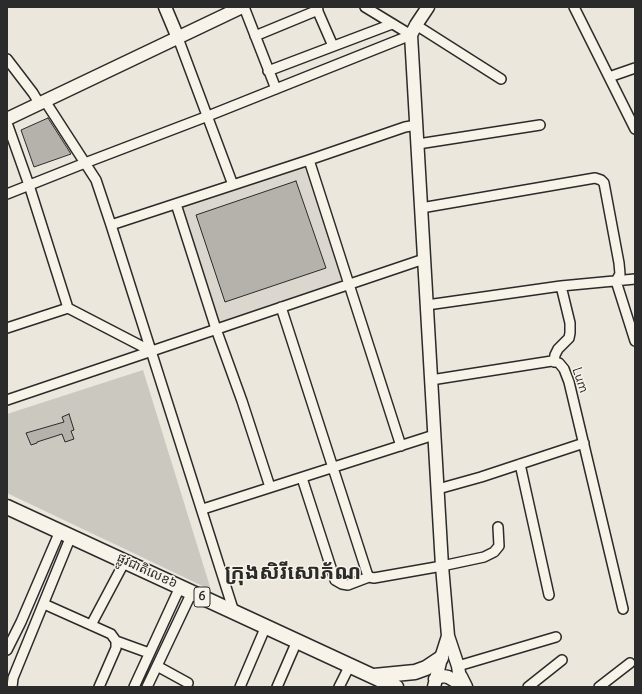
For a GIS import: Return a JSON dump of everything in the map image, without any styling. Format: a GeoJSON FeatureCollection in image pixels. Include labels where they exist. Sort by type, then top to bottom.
{"type":"FeatureCollection","features":[{"type":"Feature","properties":{"kind":"highway","name":"ផ្លូវជាតិលេខ៦"},"geometry":{"type":"LineString","coordinates":[[7,507],[350,665],[374,682],[396,687]]}},
{"type":"Feature","properties":{"kind":"highway"},"geometry":{"type":"LineString","coordinates":[[374,682],[415,672],[426,668],[441,658]]}},
{"type":"Feature","properties":{"kind":"main road"},"geometry":{"type":"LineString","coordinates":[[165,7],[178,38]]}},
{"type":"Feature","properties":{"kind":"main road"},"geometry":{"type":"LineString","coordinates":[[7,119],[243,7]]}},
{"type":"Feature","properties":{"kind":"main road"},"geometry":{"type":"LineString","coordinates":[[428,7],[414,30],[416,125],[442,566],[448,636],[461,680],[456,681],[443,676],[434,683]]}},
{"type":"Feature","properties":{"kind":"main road"},"geometry":{"type":"LineString","coordinates":[[434,683],[448,636]]}},
{"type":"Feature","properties":{"kind":"street"},"geometry":{"type":"LineString","coordinates":[[243,7],[276,89]]}},
{"type":"Feature","properties":{"kind":"street"},"geometry":{"type":"LineString","coordinates":[[365,7],[392,24],[414,30],[501,79]]}},
{"type":"Feature","properties":{"kind":"street"},"geometry":{"type":"LineString","coordinates":[[574,7],[635,129]]}},
{"type":"Feature","properties":{"kind":"street"},"geometry":{"type":"LineString","coordinates":[[255,36],[317,9],[333,46]]}},
{"type":"Feature","properties":{"kind":"street"},"geometry":{"type":"LineString","coordinates":[[268,71],[392,24]]}},
{"type":"Feature","properties":{"kind":"street"},"geometry":{"type":"LineString","coordinates":[[8,193],[276,89],[414,30]]}},
{"type":"Feature","properties":{"kind":"street"},"geometry":{"type":"LineString","coordinates":[[178,38],[233,185]]}},
{"type":"Feature","properties":{"kind":"street"},"geometry":{"type":"LineString","coordinates":[[7,59],[33,93],[42,102],[96,180],[203,509],[234,612]]}},
{"type":"Feature","properties":{"kind":"street"},"geometry":{"type":"LineString","coordinates":[[609,77],[635,68]]}},
{"type":"Feature","properties":{"kind":"street"},"geometry":{"type":"LineString","coordinates":[[7,123],[29,185],[68,308],[151,351]]}},
{"type":"Feature","properties":{"kind":"street"},"geometry":{"type":"LineString","coordinates":[[111,225],[405,127],[416,125]]}},
{"type":"Feature","properties":{"kind":"street"},"geometry":{"type":"LineString","coordinates":[[418,144],[540,125]]}},
{"type":"Feature","properties":{"kind":"street"},"geometry":{"type":"LineString","coordinates":[[309,160],[401,446]]}},
{"type":"Feature","properties":{"kind":"street"},"geometry":{"type":"LineString","coordinates":[[421,208],[595,178],[601,180],[604,183],[619,263],[620,274],[616,281],[635,341]]}},
{"type":"Feature","properties":{"kind":"street"},"geometry":{"type":"LineString","coordinates":[[176,204],[216,330],[242,401],[270,488]]}},
{"type":"Feature","properties":{"kind":"street"},"geometry":{"type":"LineString","coordinates":[[7,400],[424,259]]}},
{"type":"Feature","properties":{"kind":"street"},"geometry":{"type":"LineString","coordinates":[[427,305],[561,286],[635,278]]}},
{"type":"Feature","properties":{"kind":"street"},"geometry":{"type":"LineString","coordinates":[[554,362],[558,349],[569,338],[570,333],[570,323],[561,286]]}},
{"type":"Feature","properties":{"kind":"street"},"geometry":{"type":"LineString","coordinates":[[281,307],[369,577]]}},
{"type":"Feature","properties":{"kind":"street"},"geometry":{"type":"LineString","coordinates":[[7,328],[68,308]]}},
{"type":"Feature","properties":{"kind":"street","name":"Lum"},"geometry":{"type":"LineString","coordinates":[[431,380],[552,361],[559,363],[569,382],[584,443]]}},
{"type":"Feature","properties":{"kind":"street"},"geometry":{"type":"LineString","coordinates":[[203,509],[434,435]]}},
{"type":"Feature","properties":{"kind":"street"},"geometry":{"type":"LineString","coordinates":[[438,489],[584,443],[623,609]]}},
{"type":"Feature","properties":{"kind":"street"},"geometry":{"type":"LineString","coordinates":[[520,464],[549,595]]}},
{"type":"Feature","properties":{"kind":"street"},"geometry":{"type":"LineString","coordinates":[[302,478],[335,580],[342,584],[348,585],[369,577],[374,578],[484,557],[494,552],[499,546],[498,527]]}},
{"type":"Feature","properties":{"kind":"street"},"geometry":{"type":"LineString","coordinates":[[12,687],[13,678],[44,604],[65,533]]}},
{"type":"Feature","properties":{"kind":"street"},"geometry":{"type":"LineString","coordinates":[[7,650],[65,533]]}},
{"type":"Feature","properties":{"kind":"street"},"geometry":{"type":"LineString","coordinates":[[91,625],[124,561]]}},
{"type":"Feature","properties":{"kind":"street"},"geometry":{"type":"LineString","coordinates":[[134,687],[149,653],[186,589]]}},
{"type":"Feature","properties":{"kind":"street"},"geometry":{"type":"LineString","coordinates":[[147,687],[157,666],[186,589]]}},
{"type":"Feature","properties":{"kind":"street"},"geometry":{"type":"LineString","coordinates":[[44,604],[112,634],[116,641],[116,648],[99,687]]}},
{"type":"Feature","properties":{"kind":"street"},"geometry":{"type":"LineString","coordinates":[[240,687],[266,626]]}},
{"type":"Feature","properties":{"kind":"street"},"geometry":{"type":"LineString","coordinates":[[461,680],[556,637]]}},
{"type":"Feature","properties":{"kind":"street"},"geometry":{"type":"LineString","coordinates":[[116,641],[149,653]]}},
{"type":"Feature","properties":{"kind":"street"},"geometry":{"type":"LineString","coordinates":[[277,687],[297,641]]}},
{"type":"Feature","properties":{"kind":"street"},"geometry":{"type":"LineString","coordinates":[[528,687],[562,660]]}},
{"type":"Feature","properties":{"kind":"street"},"geometry":{"type":"LineString","coordinates":[[599,687],[633,664]]}},
{"type":"Feature","properties":{"kind":"street"},"geometry":{"type":"LineString","coordinates":[[339,687],[350,665]]}},
{"type":"Feature","properties":{"kind":"street"},"geometry":{"type":"LineString","coordinates":[[157,666],[188,683]]}},
{"type":"Feature","properties":{"kind":"shaded area"},"geometry":{"type":"Polygon","coordinates":[[[312,152],[356,287],[216,336],[170,200],[312,152]]]}},
{"type":"Feature","properties":{"kind":"shaded area"},"geometry":{"type":"Polygon","coordinates":[[[143,370],[211,590],[7,493],[7,414],[143,370]]]}},
{"type":"Feature","properties":{"kind":"building"},"geometry":{"type":"Polygon","coordinates":[[[48,118],[71,154],[34,167],[21,130],[48,118]]]}},
{"type":"Feature","properties":{"kind":"building"},"geometry":{"type":"Polygon","coordinates":[[[296,181],[326,268],[225,302],[196,215],[296,181]]]}},
{"type":"Feature","properties":{"kind":"building"},"geometry":{"type":"Polygon","coordinates":[[[69,414],[74,430],[71,431],[74,439],[65,442],[62,434],[31,445],[26,433],[64,422],[62,417],[69,414]]]}},
{"type":"Feature","properties":{"kind":"district","name":"ក្រុងសិរីសោភ័ណ"},"geometry":{"type":"Point","coordinates":[293,573]}}]}
